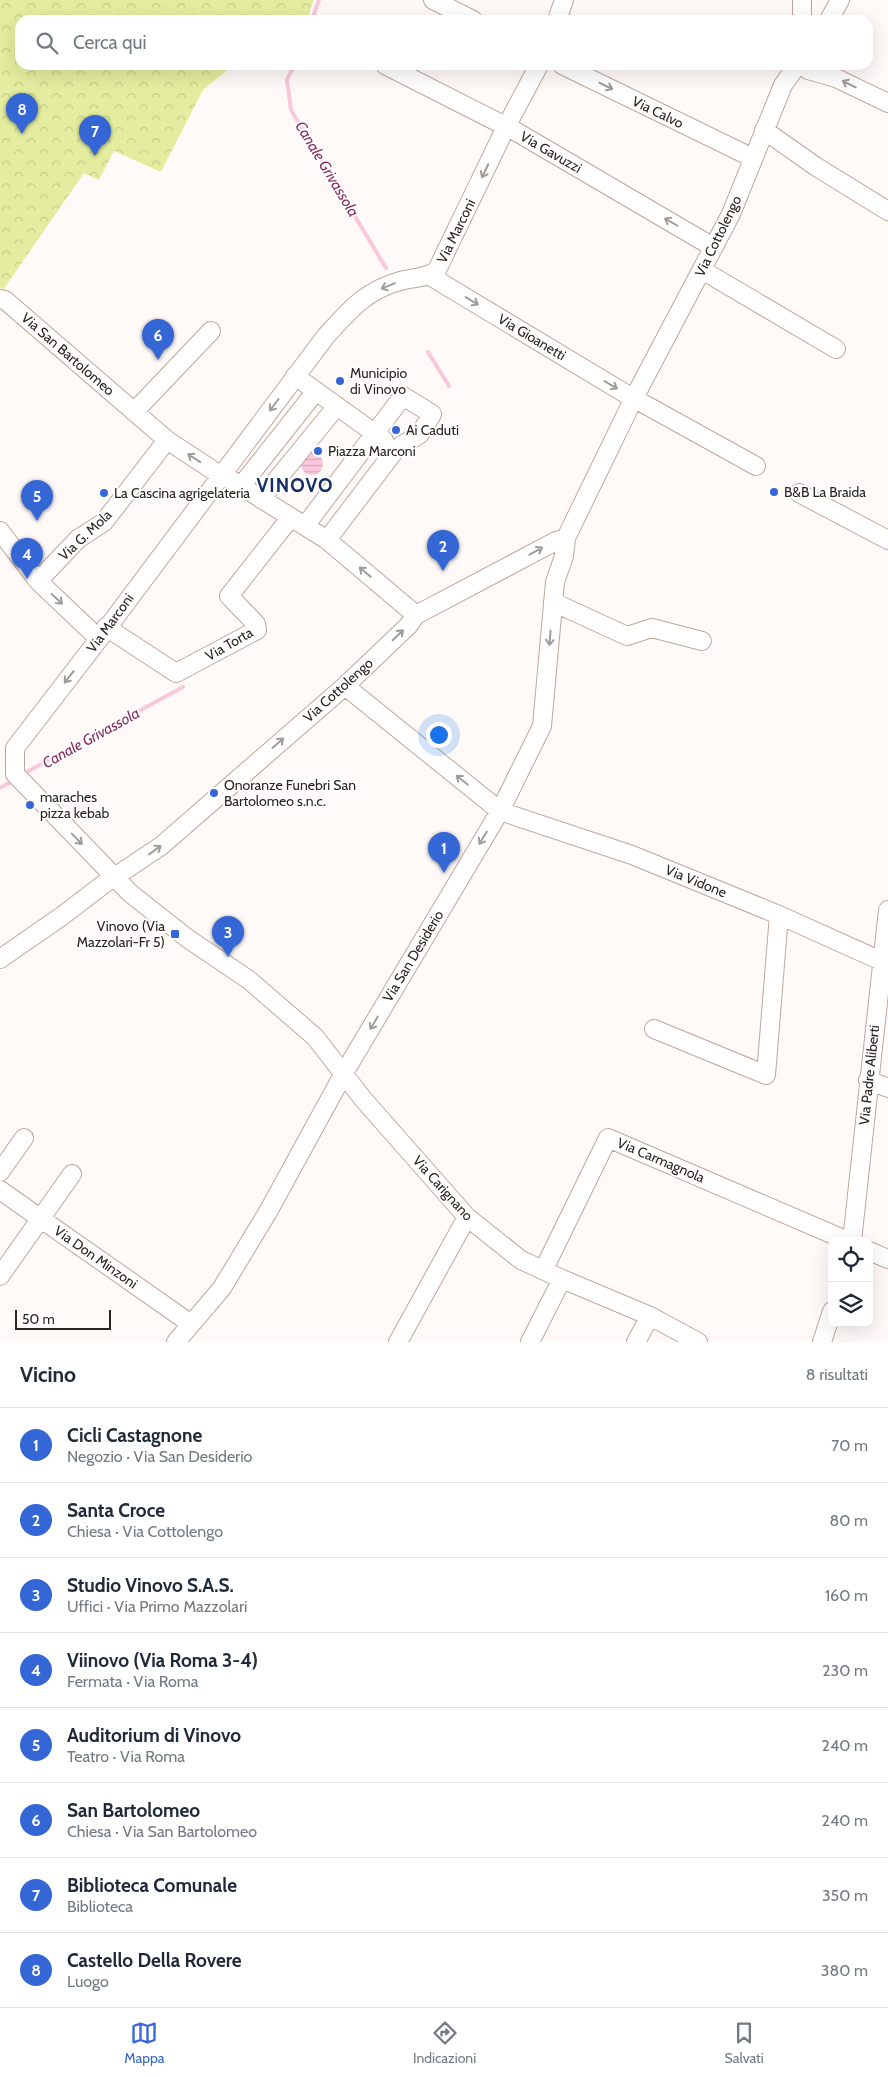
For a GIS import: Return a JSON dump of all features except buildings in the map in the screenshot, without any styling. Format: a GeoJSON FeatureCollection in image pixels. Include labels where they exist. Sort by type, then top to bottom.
{"type":"FeatureCollection","features":[{"type":"Feature","properties":{"kind":"street"},"geometry":{"type":"LineString","coordinates":[[433,0],[463,15]]}},
{"type":"Feature","properties":{"kind":"street"},"geometry":{"type":"LineString","coordinates":[[559,15],[564,0]]}},
{"type":"Feature","properties":{"kind":"street"},"geometry":{"type":"LineString","coordinates":[[802,0],[802,15]]}},
{"type":"Feature","properties":{"kind":"street"},"geometry":{"type":"LineString","coordinates":[[832,15],[840,0]]}},
{"type":"Feature","properties":{"kind":"street","name":"Via Gavuzzi"},"geometry":{"type":"LineString","coordinates":[[395,70],[506,127],[713,246]]}},
{"type":"Feature","properties":{"kind":"street","name":"Via Marconi"},"geometry":{"type":"LineString","coordinates":[[299,371],[326,336],[358,302],[381,288],[401,281],[430,276],[437,270],[506,127],[536,70]]}},
{"type":"Feature","properties":{"kind":"street","name":"Via Calvo"},"geometry":{"type":"LineString","coordinates":[[572,70],[753,158]]}},
{"type":"Feature","properties":{"kind":"street","name":"Via Cottolengo"},"geometry":{"type":"LineString","coordinates":[[0,959],[104,884],[161,846],[345,686],[408,626],[416,615],[556,541],[566,538],[634,398],[730,214],[783,85],[798,70]]}},
{"type":"Feature","properties":{"kind":"street"},"geometry":{"type":"LineString","coordinates":[[805,70],[836,78],[888,103]]}},
{"type":"Feature","properties":{"kind":"street"},"geometry":{"type":"LineString","coordinates":[[764,130],[815,166],[888,211]]}},
{"type":"Feature","properties":{"kind":"street"},"geometry":{"type":"LineString","coordinates":[[702,270],[836,349]]}},
{"type":"Feature","properties":{"kind":"street","name":"Via Gioanetti"},"geometry":{"type":"LineString","coordinates":[[430,276],[634,398]]}},
{"type":"Feature","properties":{"kind":"street","name":"Via San Bartolomeo"},"geometry":{"type":"LineString","coordinates":[[0,299],[5,300],[167,440],[220,475]]}},
{"type":"Feature","properties":{"kind":"street"},"geometry":{"type":"LineString","coordinates":[[134,412],[211,331]]}},
{"type":"Feature","properties":{"kind":"street"},"geometry":{"type":"LineString","coordinates":[[401,452],[316,391],[299,371],[220,475],[241,486],[327,540],[416,615]]}},
{"type":"Feature","properties":{"kind":"street"},"geometry":{"type":"LineString","coordinates":[[241,486],[316,391]]}},
{"type":"Feature","properties":{"kind":"street"},"geometry":{"type":"LineString","coordinates":[[298,522],[375,434],[404,396],[432,414],[420,434],[401,452],[327,540]]}},
{"type":"Feature","properties":{"kind":"street"},"geometry":{"type":"LineString","coordinates":[[634,398],[756,466]]}},
{"type":"Feature","properties":{"kind":"street"},"geometry":{"type":"LineString","coordinates":[[261,499],[337,406]]}},
{"type":"Feature","properties":{"kind":"street","name":"Via G. Mola"},"geometry":{"type":"LineString","coordinates":[[38,581],[78,539],[104,522],[167,440]]}},
{"type":"Feature","properties":{"kind":"street","name":"Via Marconi"},"geometry":{"type":"LineString","coordinates":[[17,777],[14,748],[103,633],[220,475]]}},
{"type":"Feature","properties":{"kind":"street"},"geometry":{"type":"LineString","coordinates":[[799,493],[888,540]]}},
{"type":"Feature","properties":{"kind":"street","name":"Via Torta"},"geometry":{"type":"LineString","coordinates":[[103,633],[176,673],[257,630],[256,624],[229,596],[298,522]]}},
{"type":"Feature","properties":{"kind":"street"},"geometry":{"type":"LineString","coordinates":[[0,531],[38,581],[103,633]]}},
{"type":"Feature","properties":{"kind":"street","name":"Via San Desiderio"},"geometry":{"type":"LineString","coordinates":[[176,1342],[222,1288],[269,1210],[344,1073],[500,811],[542,726],[555,582],[564,556],[566,538]]}},
{"type":"Feature","properties":{"kind":"street"},"geometry":{"type":"LineString","coordinates":[[24,563],[52,566]]}},
{"type":"Feature","properties":{"kind":"street"},"geometry":{"type":"LineString","coordinates":[[553,602],[627,636],[652,628],[702,641]]}},
{"type":"Feature","properties":{"kind":"street"},"geometry":{"type":"LineString","coordinates":[[345,686],[500,811]]}},
{"type":"Feature","properties":{"kind":"street","name":"Via Carignano"},"geometry":{"type":"LineString","coordinates":[[17,777],[130,893],[180,933],[249,980],[315,1037],[363,1099],[467,1217],[521,1260],[544,1269],[562,1280],[650,1316],[698,1342]]}},
{"type":"Feature","properties":{"kind":"street","name":"Via Vidone"},"geometry":{"type":"LineString","coordinates":[[500,811],[632,855],[779,915],[885,962]]}},
{"type":"Feature","properties":{"kind":"street","name":"Via Padre Aliberti"},"geometry":{"type":"LineString","coordinates":[[852,1237],[868,1080],[885,962],[888,910]]}},
{"type":"Feature","properties":{"kind":"street"},"geometry":{"type":"LineString","coordinates":[[654,1029],[766,1075],[779,915]]}},
{"type":"Feature","properties":{"kind":"street"},"geometry":{"type":"LineString","coordinates":[[868,1080],[888,1088]]}},
{"type":"Feature","properties":{"kind":"street"},"geometry":{"type":"LineString","coordinates":[[0,1172],[24,1138]]}},
{"type":"Feature","properties":{"kind":"street","name":"Via Carmagnola"},"geometry":{"type":"LineString","coordinates":[[544,1269],[608,1138],[839,1237]]}},
{"type":"Feature","properties":{"kind":"street"},"geometry":{"type":"LineString","coordinates":[[0,1276],[72,1174]]}},
{"type":"Feature","properties":{"kind":"street","name":"Via Don Minzoni"},"geometry":{"type":"LineString","coordinates":[[0,1190],[191,1324]]}},
{"type":"Feature","properties":{"kind":"street"},"geometry":{"type":"LineString","coordinates":[[398,1342],[467,1217]]}},
{"type":"Feature","properties":{"kind":"street"},"geometry":{"type":"LineString","coordinates":[[873,1252],[888,1259]]}},
{"type":"Feature","properties":{"kind":"street"},"geometry":{"type":"LineString","coordinates":[[530,1342],[562,1280]]}},
{"type":"Feature","properties":{"kind":"street"},"geometry":{"type":"LineString","coordinates":[[636,1342],[650,1316]]}},
{"type":"Feature","properties":{"kind":"street"},"geometry":{"type":"LineString","coordinates":[[822,1342],[828,1323]]}},
{"type":"Feature","properties":{"kind":"green space"},"geometry":{"type":"Polygon","coordinates":[[[0,0],[314,0],[309,15],[15,15],[15,70],[228,70],[203,90],[161,172],[114,151],[99,180],[84,173],[3,290],[0,288],[0,0]]]}},
{"type":"Feature","properties":{"kind":"shaded area"},"geometry":{"type":"Polygon","coordinates":[[[312,453],[320,456],[323,464],[320,472],[312,475],[304,472],[301,464],[304,456],[312,453]]]}},
{"type":"Feature","properties":{"kind":"waterway","name":"Canale Grivassola"},"geometry":{"type":"LineString","coordinates":[[314,15],[319,0]]}},
{"type":"Feature","properties":{"kind":"waterway","name":"Canale Grivassola"},"geometry":{"type":"LineString","coordinates":[[292,70],[287,80],[291,110],[386,268]]}},
{"type":"Feature","properties":{"kind":"waterway","name":"Canale Grivassola"},"geometry":{"type":"LineString","coordinates":[[428,352],[449,386]]}},
{"type":"Feature","properties":{"kind":"waterway","name":"Canale Grivassola"},"geometry":{"type":"LineString","coordinates":[[23,774],[183,687]]}},
{"type":"Feature","properties":{"kind":"waterway","name":"Canale Grivassola"},"geometry":{"type":"LineString","coordinates":[[0,788],[13,781]]}},
{"type":"Feature","properties":{"kind":"place","name":"Castello Della Rovere"},"geometry":{"type":"Point","coordinates":[22,134]}},
{"type":"Feature","properties":{"kind":"place","name":"Biblioteca Comunale"},"geometry":{"type":"Point","coordinates":[95,156]}},
{"type":"Feature","properties":{"kind":"place","name":"San Bartolomeo"},"geometry":{"type":"Point","coordinates":[158,360]}},
{"type":"Feature","properties":{"kind":"place","name":"Municipio di Vinovo"},"geometry":{"type":"Point","coordinates":[340,381]}},
{"type":"Feature","properties":{"kind":"place","name":"Ai Caduti"},"geometry":{"type":"Point","coordinates":[396,430]}},
{"type":"Feature","properties":{"kind":"place","name":"Piazza Marconi"},"geometry":{"type":"Point","coordinates":[318,451]}},
{"type":"Feature","properties":{"kind":"place","name":"B&B La Braida"},"geometry":{"type":"Point","coordinates":[774,492]}},
{"type":"Feature","properties":{"kind":"place","name":"La Cascina agrigelateria"},"geometry":{"type":"Point","coordinates":[104,493]}},
{"type":"Feature","properties":{"kind":"place","name":"Auditorium di Vinovo"},"geometry":{"type":"Point","coordinates":[37,521]}},
{"type":"Feature","properties":{"kind":"place","name":"Santa Croce"},"geometry":{"type":"Point","coordinates":[443,571]}},
{"type":"Feature","properties":{"kind":"place","name":"Viinovo (Via Roma 3-4)"},"geometry":{"type":"Point","coordinates":[27,579]}},
{"type":"Feature","properties":{"kind":"place","name":"Onoranze Funebri San Bartolomeo s.n.c."},"geometry":{"type":"Point","coordinates":[214,793]}},
{"type":"Feature","properties":{"kind":"place","name":"maraches pizza kebab"},"geometry":{"type":"Point","coordinates":[30,805]}},
{"type":"Feature","properties":{"kind":"place","name":"Cicli Castagnone"},"geometry":{"type":"Point","coordinates":[444,873]}},
{"type":"Feature","properties":{"kind":"place","name":"Vinovo (Via Mazzolari-Fr 5)"},"geometry":{"type":"Point","coordinates":[175,934]}},
{"type":"Feature","properties":{"kind":"place","name":"Studio Vinovo S.A.S."},"geometry":{"type":"Point","coordinates":[228,957]}},
{"type":"Feature","properties":{"kind":"district","name":"VINOVO"},"geometry":{"type":"Point","coordinates":[295,485]}}]}
